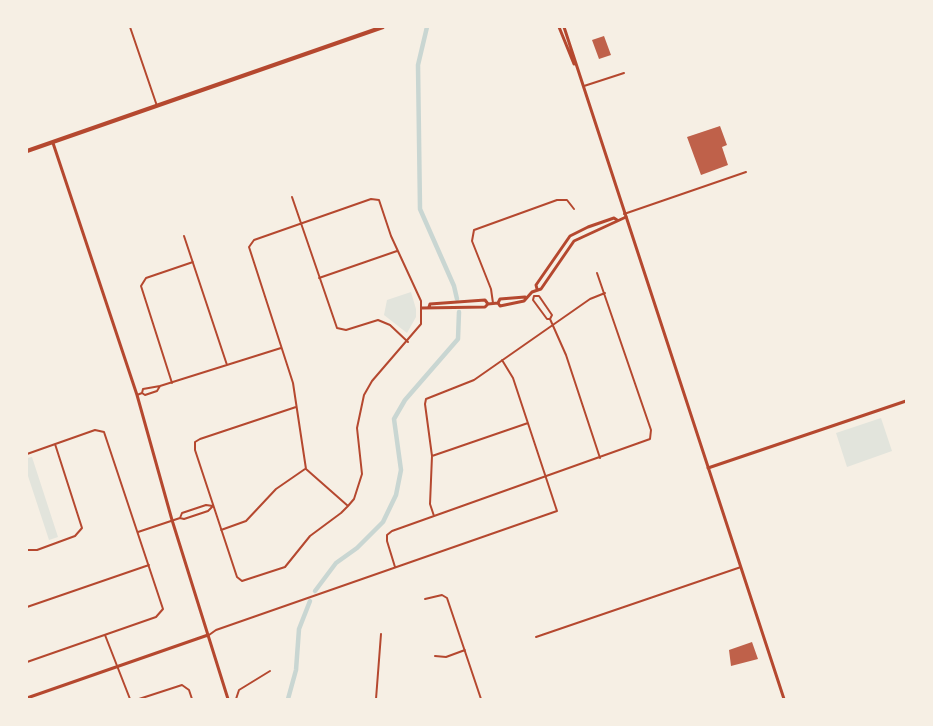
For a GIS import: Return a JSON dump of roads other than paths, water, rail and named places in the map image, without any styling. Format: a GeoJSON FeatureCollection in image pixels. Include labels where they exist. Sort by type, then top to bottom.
{"type":"FeatureCollection","features":[{"type":"Feature","properties":{"kind":"main road"},"geometry":{"type":"LineString","coordinates":[[27,152],[383,27]]}},
{"type":"Feature","properties":{"kind":"street"},"geometry":{"type":"LineString","coordinates":[[130,27],[157,106]]}},
{"type":"Feature","properties":{"kind":"street"},"geometry":{"type":"LineString","coordinates":[[559,27],[575,65]]}},
{"type":"Feature","properties":{"kind":"street"},"geometry":{"type":"LineString","coordinates":[[564,27],[784,699]]}},
{"type":"Feature","properties":{"kind":"street"},"geometry":{"type":"LineString","coordinates":[[582,87],[624,73]]}},
{"type":"Feature","properties":{"kind":"street"},"geometry":{"type":"LineString","coordinates":[[53,143],[137,395],[172,520],[228,699]]}},
{"type":"Feature","properties":{"kind":"street"},"geometry":{"type":"LineString","coordinates":[[498,303],[500,299],[525,297],[541,289],[574,241],[584,235],[616,224],[617,220],[625,215],[746,172]]}},
{"type":"Feature","properties":{"kind":"street"},"geometry":{"type":"LineString","coordinates":[[292,197],[335,325],[339,330],[378,320],[390,325],[408,342]]}},
{"type":"Feature","properties":{"kind":"street"},"geometry":{"type":"LineString","coordinates":[[296,407],[195,442],[195,450],[221,530],[237,577],[242,581],[285,567],[310,536],[348,506],[358,491],[362,474],[357,428],[360,406],[372,381],[408,342],[421,324],[422,308],[419,294],[397,251],[379,200],[371,200],[301,224],[250,244],[249,250],[293,383],[306,469],[348,506]]}},
{"type":"Feature","properties":{"kind":"street"},"geometry":{"type":"LineString","coordinates":[[429,307],[430,310],[485,307],[490,303],[491,289],[472,241],[472,233],[477,228],[557,201],[567,200],[574,209]]}},
{"type":"Feature","properties":{"kind":"street"},"geometry":{"type":"LineString","coordinates":[[537,289],[536,285],[570,236],[596,224],[614,218],[617,220]]}},
{"type":"Feature","properties":{"kind":"street"},"geometry":{"type":"LineString","coordinates":[[184,236],[227,365]]}},
{"type":"Feature","properties":{"kind":"street"},"geometry":{"type":"LineString","coordinates":[[319,278],[397,251]]}},
{"type":"Feature","properties":{"kind":"street"},"geometry":{"type":"LineString","coordinates":[[171,383],[141,289],[141,282],[193,262]]}},
{"type":"Feature","properties":{"kind":"street"},"geometry":{"type":"LineString","coordinates":[[395,567],[387,535],[434,516],[646,442],[651,437],[651,430],[597,273]]}},
{"type":"Feature","properties":{"kind":"street"},"geometry":{"type":"LineString","coordinates":[[434,516],[430,504],[432,456],[426,399],[474,380],[590,298],[605,292]]}},
{"type":"Feature","properties":{"kind":"street"},"geometry":{"type":"LineString","coordinates":[[533,294],[533,300],[553,324],[600,458]]}},
{"type":"Feature","properties":{"kind":"street"},"geometry":{"type":"LineString","coordinates":[[533,294],[538,296],[552,315],[550,319]]}},
{"type":"Feature","properties":{"kind":"street"},"geometry":{"type":"LineString","coordinates":[[422,308],[429,307],[430,304],[485,300],[498,303],[500,306],[524,301],[525,297]]}},
{"type":"Feature","properties":{"kind":"street"},"geometry":{"type":"LineString","coordinates":[[142,393],[143,389],[171,383],[281,348]]}},
{"type":"Feature","properties":{"kind":"street"},"geometry":{"type":"LineString","coordinates":[[27,698],[557,511],[513,378],[502,360]]}},
{"type":"Feature","properties":{"kind":"street"},"geometry":{"type":"LineString","coordinates":[[137,395],[142,393],[145,395],[160,386]]}},
{"type":"Feature","properties":{"kind":"street"},"geometry":{"type":"LineString","coordinates":[[708,468],[906,401]]}},
{"type":"Feature","properties":{"kind":"street"},"geometry":{"type":"LineString","coordinates":[[432,456],[528,423]]}},
{"type":"Feature","properties":{"kind":"street"},"geometry":{"type":"LineString","coordinates":[[27,454],[101,430],[106,435],[162,605],[161,612],[156,617],[27,662]]}},
{"type":"Feature","properties":{"kind":"street"},"geometry":{"type":"LineString","coordinates":[[27,550],[37,550],[75,536],[81,531],[81,524],[55,444]]}},
{"type":"Feature","properties":{"kind":"street"},"geometry":{"type":"LineString","coordinates":[[221,530],[246,521],[276,489],[306,469]]}},
{"type":"Feature","properties":{"kind":"street"},"geometry":{"type":"LineString","coordinates":[[180,518],[182,513],[190,510],[206,505],[213,506]]}},
{"type":"Feature","properties":{"kind":"street"},"geometry":{"type":"LineString","coordinates":[[138,532],[172,520],[200,514],[213,506]]}},
{"type":"Feature","properties":{"kind":"street"},"geometry":{"type":"LineString","coordinates":[[27,607],[149,565]]}},
{"type":"Feature","properties":{"kind":"street"},"geometry":{"type":"LineString","coordinates":[[536,637],[741,567]]}},
{"type":"Feature","properties":{"kind":"street"},"geometry":{"type":"LineString","coordinates":[[425,599],[445,596],[481,699]]}},
{"type":"Feature","properties":{"kind":"street"},"geometry":{"type":"LineString","coordinates":[[376,699],[381,634]]}},
{"type":"Feature","properties":{"kind":"street"},"geometry":{"type":"LineString","coordinates":[[105,635],[130,699]]}},
{"type":"Feature","properties":{"kind":"street"},"geometry":{"type":"LineString","coordinates":[[435,656],[441,658],[465,651]]}},
{"type":"Feature","properties":{"kind":"street"},"geometry":{"type":"LineString","coordinates":[[236,699],[239,690],[270,671]]}},
{"type":"Feature","properties":{"kind":"street"},"geometry":{"type":"LineString","coordinates":[[139,699],[177,685],[184,686],[192,699]]}},
{"type":"Feature","properties":{"kind":"waterway"},"geometry":{"type":"LineString","coordinates":[[427,27],[418,65],[420,209],[454,286],[457,299]]}},
{"type":"Feature","properties":{"kind":"waterway"},"geometry":{"type":"LineString","coordinates":[[315,591],[336,563],[357,548],[383,522],[396,495],[401,470],[394,419],[405,400],[458,339],[459,312]]}},
{"type":"Feature","properties":{"kind":"waterway"},"geometry":{"type":"LineString","coordinates":[[288,699],[296,670],[299,629],[310,601]]}}]}
